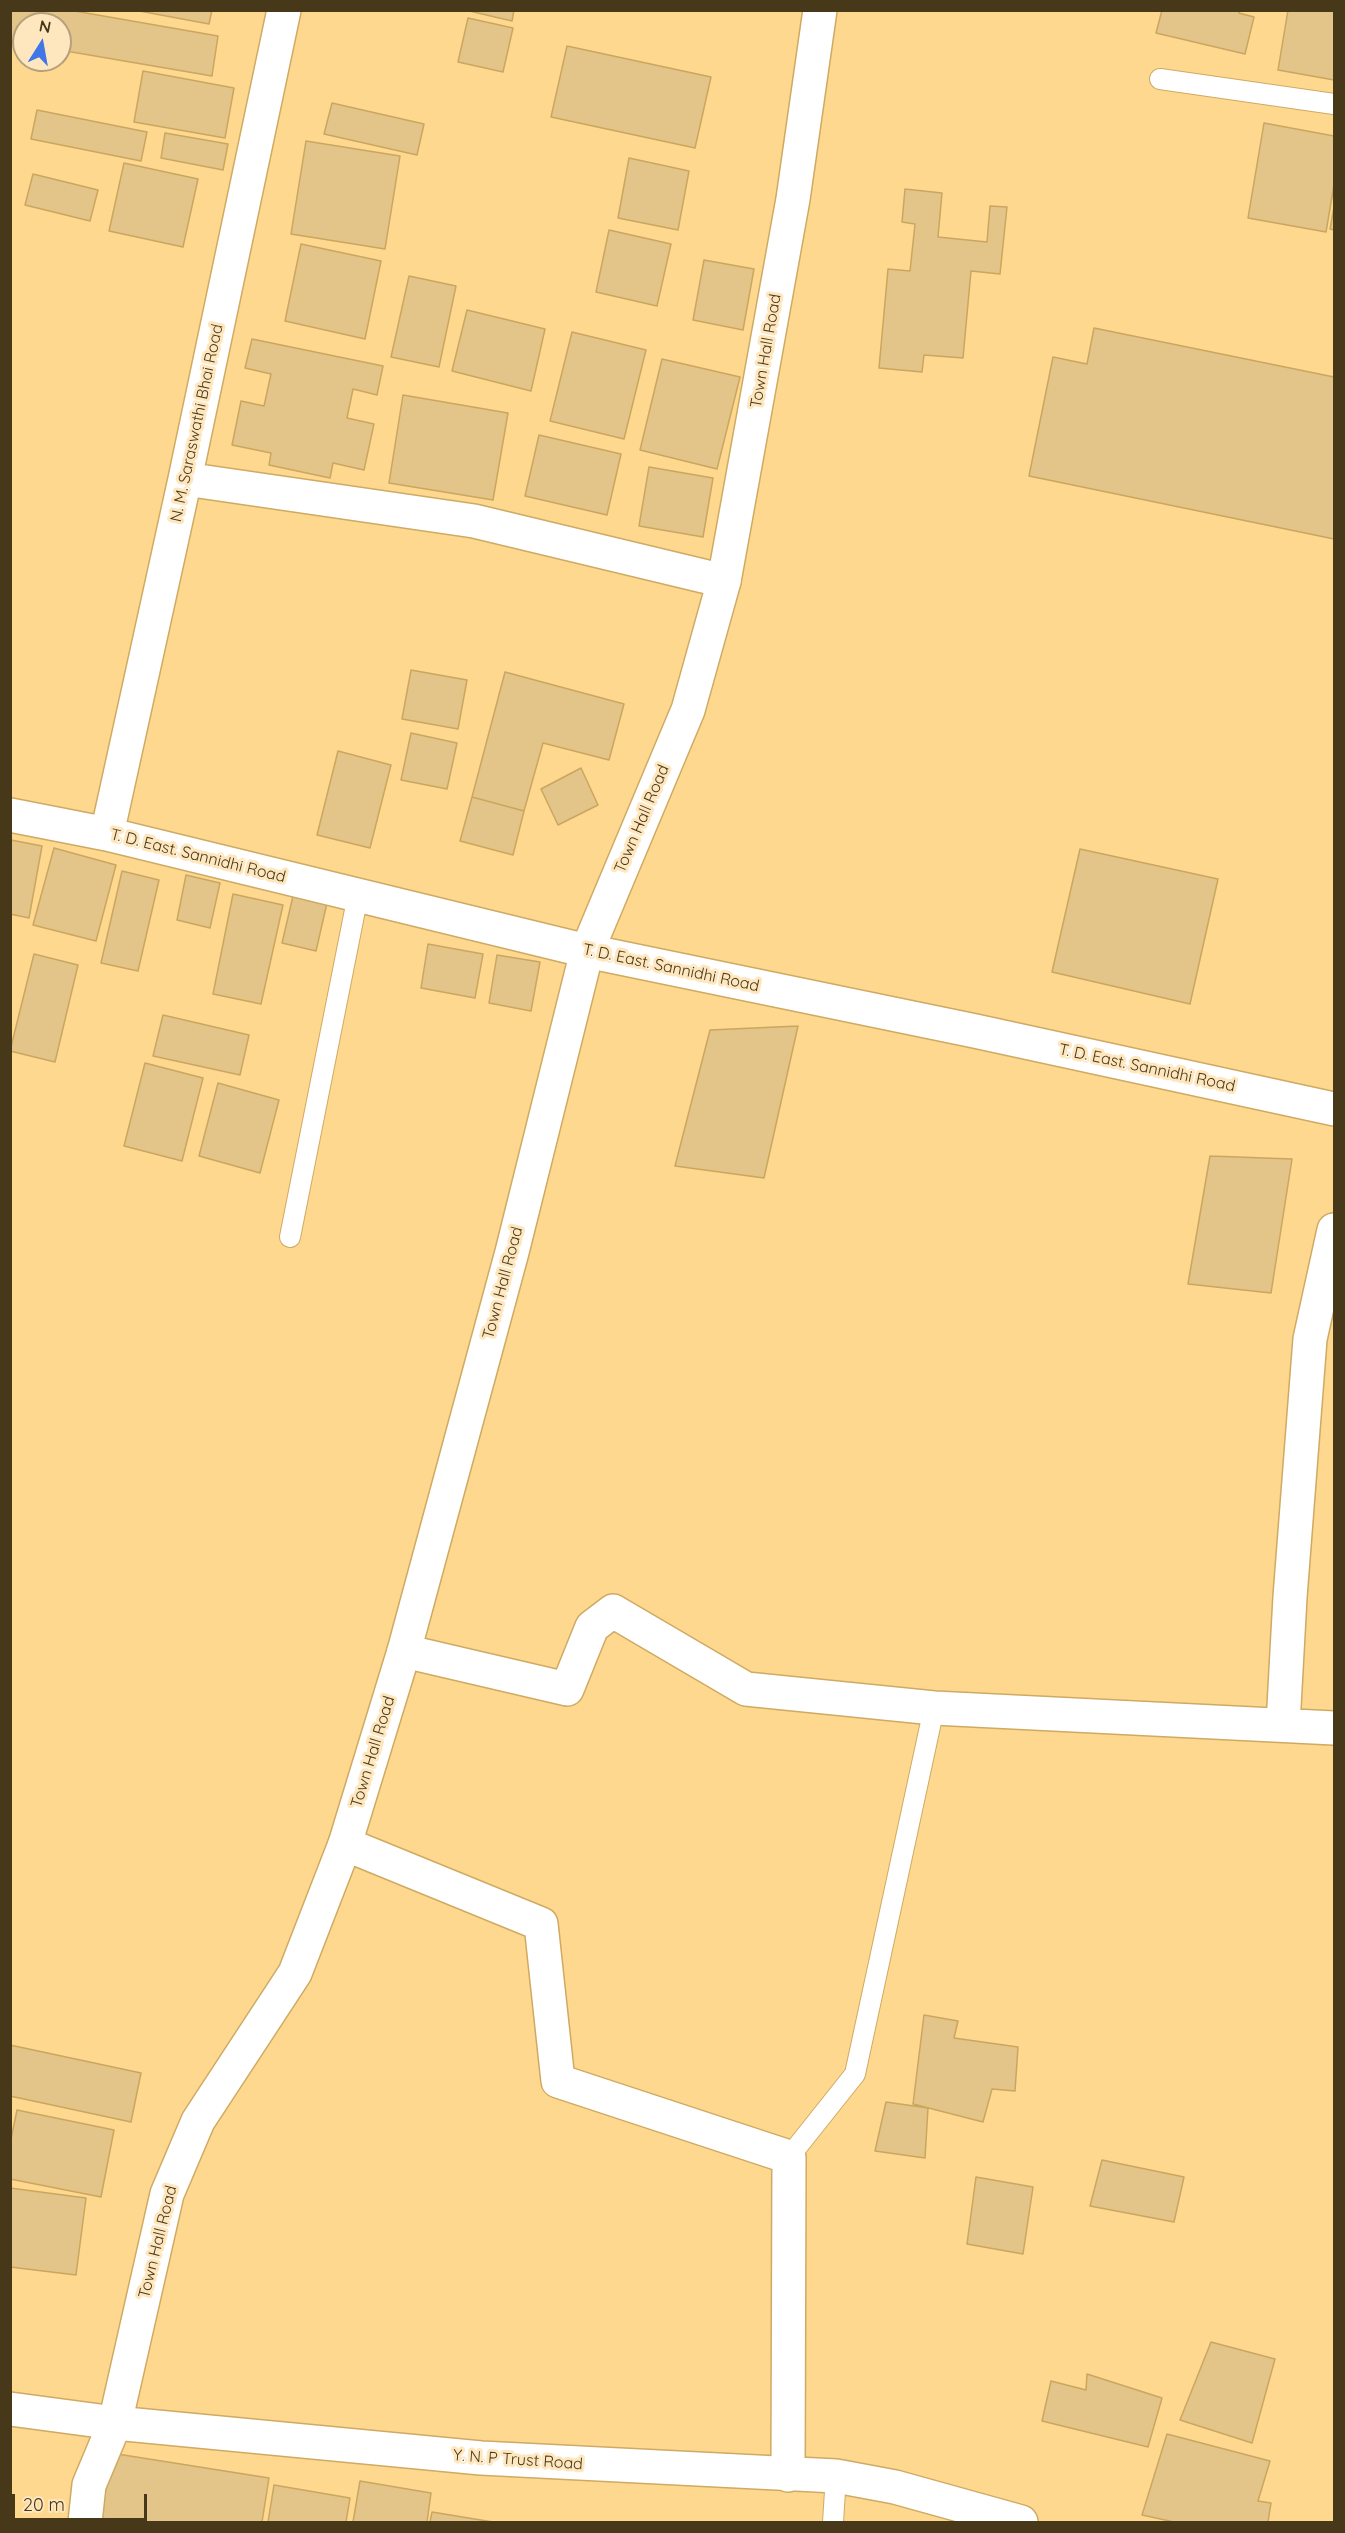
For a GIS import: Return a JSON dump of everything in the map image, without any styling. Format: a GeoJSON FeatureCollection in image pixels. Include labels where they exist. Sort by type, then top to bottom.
{"type":"FeatureCollection","features":[{"type":"Feature","properties":{"kind":"street","name":"N. M. Saraswathi Bhai Road"},"geometry":{"type":"LineString","coordinates":[[107,834],[186,479],[284,10]]}},
{"type":"Feature","properties":{"kind":"street","name":"Town Hall Road"},"geometry":{"type":"LineString","coordinates":[[85,2523],[89,2485],[115,2423],[167,2194],[198,2121],[295,1973],[345,1844],[404,1651],[512,1252],[587,951],[688,710],[724,581],[793,199],[820,10]]}},
{"type":"Feature","properties":{"kind":"street"},"geometry":{"type":"LineString","coordinates":[[186,479],[474,522],[724,581]]}},
{"type":"Feature","properties":{"kind":"street","name":"T. D. East. Sannidhi Road"},"geometry":{"type":"LineString","coordinates":[[10,815],[107,834],[587,951],[975,1031],[1335,1109]]}},
{"type":"Feature","properties":{"kind":"street"},"geometry":{"type":"LineString","coordinates":[[1284,1725],[1290,1597],[1310,1339],[1335,1230]]}},
{"type":"Feature","properties":{"kind":"street"},"geometry":{"type":"LineString","coordinates":[[404,1651],[567,1689],[592,1628],[613,1611],[746,1689],[934,1708],[1335,1728]]}},
{"type":"Feature","properties":{"kind":"street"},"geometry":{"type":"LineString","coordinates":[[345,1844],[541,1924],[558,2081],[789,2157],[788,2475]]}},
{"type":"Feature","properties":{"kind":"street","name":"Y. N. P Trust Road"},"geometry":{"type":"LineString","coordinates":[[10,2409],[115,2423],[481,2458],[836,2476],[894,2487],[1021,2523]]}},
{"type":"Feature","properties":{"kind":"lane"},"geometry":{"type":"LineString","coordinates":[[1160,80],[1335,104]]}},
{"type":"Feature","properties":{"kind":"lane"},"geometry":{"type":"LineString","coordinates":[[290,1237],[358,895]]}},
{"type":"Feature","properties":{"kind":"lane"},"geometry":{"type":"LineString","coordinates":[[789,2157],[855,2074],[934,1708]]}},
{"type":"Feature","properties":{"kind":"lane"},"geometry":{"type":"LineString","coordinates":[[833,2523],[836,2476]]}},
{"type":"Feature","properties":{"kind":"building"},"geometry":{"type":"Polygon","coordinates":[[[10,10],[69,10],[218,36],[212,76],[72,52],[72,12],[12,12],[12,42],[10,42],[10,10]]]}},
{"type":"Feature","properties":{"kind":"building"},"geometry":{"type":"Polygon","coordinates":[[[134,10],[212,10],[209,24],[134,10]]]}},
{"type":"Feature","properties":{"kind":"building"},"geometry":{"type":"Polygon","coordinates":[[[465,10],[514,10],[512,21],[465,10]]]}},
{"type":"Feature","properties":{"kind":"building"},"geometry":{"type":"Polygon","coordinates":[[[1162,10],[1240,10],[1239,13],[1254,17],[1245,54],[1156,33],[1162,10]]]}},
{"type":"Feature","properties":{"kind":"building"},"geometry":{"type":"Polygon","coordinates":[[[1288,10],[1334,10],[1334,80],[1278,70],[1288,10]]]}},
{"type":"Feature","properties":{"kind":"building"},"geometry":{"type":"Polygon","coordinates":[[[468,18],[513,28],[503,72],[458,62],[468,18]]]}},
{"type":"Feature","properties":{"kind":"building"},"geometry":{"type":"Polygon","coordinates":[[[567,46],[711,77],[695,148],[551,117],[567,46]]]}},
{"type":"Feature","properties":{"kind":"building"},"geometry":{"type":"Polygon","coordinates":[[[143,71],[234,88],[225,138],[134,122],[143,71]]]}},
{"type":"Feature","properties":{"kind":"building"},"geometry":{"type":"Polygon","coordinates":[[[332,103],[424,124],[417,155],[324,134],[332,103]]]}},
{"type":"Feature","properties":{"kind":"building"},"geometry":{"type":"Polygon","coordinates":[[[37,110],[147,132],[141,161],[31,139],[37,110]]]}},
{"type":"Feature","properties":{"kind":"building"},"geometry":{"type":"Polygon","coordinates":[[[1264,123],[1334,136],[1334,185],[1326,232],[1248,218],[1264,123]]]}},
{"type":"Feature","properties":{"kind":"building"},"geometry":{"type":"Polygon","coordinates":[[[165,133],[228,144],[223,170],[161,158],[165,133]]]}},
{"type":"Feature","properties":{"kind":"building"},"geometry":{"type":"Polygon","coordinates":[[[306,141],[400,156],[385,249],[291,234],[306,141]]]}},
{"type":"Feature","properties":{"kind":"building"},"geometry":{"type":"Polygon","coordinates":[[[629,158],[689,171],[678,230],[618,218],[629,158]]]}},
{"type":"Feature","properties":{"kind":"building"},"geometry":{"type":"Polygon","coordinates":[[[124,163],[198,179],[183,247],[109,231],[124,163]]]}},
{"type":"Feature","properties":{"kind":"building"},"geometry":{"type":"Polygon","coordinates":[[[33,174],[98,190],[90,221],[25,205],[33,174]]]}},
{"type":"Feature","properties":{"kind":"building"},"geometry":{"type":"Polygon","coordinates":[[[905,189],[942,193],[938,237],[987,242],[990,206],[1007,207],[1000,274],[971,271],[963,358],[924,355],[922,372],[879,368],[888,269],[910,271],[915,224],[902,222],[905,189]]]}},
{"type":"Feature","properties":{"kind":"building"},"geometry":{"type":"Polygon","coordinates":[[[1334,207],[1334,230],[1330,229],[1334,207]]]}},
{"type":"Feature","properties":{"kind":"building"},"geometry":{"type":"Polygon","coordinates":[[[609,230],[671,244],[657,306],[596,292],[609,230]]]}},
{"type":"Feature","properties":{"kind":"building"},"geometry":{"type":"Polygon","coordinates":[[[301,244],[381,261],[365,339],[285,321],[301,244]]]}},
{"type":"Feature","properties":{"kind":"building"},"geometry":{"type":"Polygon","coordinates":[[[704,260],[754,269],[743,330],[693,320],[704,260]]]}},
{"type":"Feature","properties":{"kind":"building"},"geometry":{"type":"Polygon","coordinates":[[[409,276],[456,286],[439,367],[391,357],[409,276]]]}},
{"type":"Feature","properties":{"kind":"building"},"geometry":{"type":"Polygon","coordinates":[[[467,310],[545,329],[531,391],[452,371],[467,310]]]}},
{"type":"Feature","properties":{"kind":"building"},"geometry":{"type":"Polygon","coordinates":[[[1094,328],[1334,377],[1334,539],[1029,476],[1053,357],[1087,364],[1094,328]]]}},
{"type":"Feature","properties":{"kind":"building"},"geometry":{"type":"Polygon","coordinates":[[[572,332],[646,350],[624,439],[550,421],[572,332]]]}},
{"type":"Feature","properties":{"kind":"building"},"geometry":{"type":"Polygon","coordinates":[[[252,339],[383,366],[377,395],[353,389],[347,418],[374,424],[364,470],[333,463],[330,478],[269,465],[271,453],[232,445],[241,401],[264,406],[271,374],[245,368],[252,339]]]}},
{"type":"Feature","properties":{"kind":"building"},"geometry":{"type":"Polygon","coordinates":[[[662,359],[740,377],[717,469],[640,450],[662,359]]]}},
{"type":"Feature","properties":{"kind":"building"},"geometry":{"type":"Polygon","coordinates":[[[403,395],[508,413],[493,500],[389,483],[403,395]]]}},
{"type":"Feature","properties":{"kind":"building"},"geometry":{"type":"Polygon","coordinates":[[[539,435],[621,454],[607,515],[525,496],[539,435]]]}},
{"type":"Feature","properties":{"kind":"building"},"geometry":{"type":"Polygon","coordinates":[[[649,467],[713,478],[703,537],[639,526],[649,467]]]}},
{"type":"Feature","properties":{"kind":"building"},"geometry":{"type":"Polygon","coordinates":[[[411,670],[467,680],[458,729],[402,719],[411,670]]]}},
{"type":"Feature","properties":{"kind":"building"},"geometry":{"type":"Polygon","coordinates":[[[505,672],[624,704],[609,760],[543,743],[524,811],[472,797],[505,672]]]}},
{"type":"Feature","properties":{"kind":"building"},"geometry":{"type":"Polygon","coordinates":[[[411,733],[457,743],[447,789],[401,780],[411,733]]]}},
{"type":"Feature","properties":{"kind":"building"},"geometry":{"type":"Polygon","coordinates":[[[338,751],[391,765],[370,848],[317,835],[338,751]]]}},
{"type":"Feature","properties":{"kind":"building"},"geometry":{"type":"Polygon","coordinates":[[[581,768],[598,805],[558,825],[541,789],[581,768]]]}},
{"type":"Feature","properties":{"kind":"building"},"geometry":{"type":"Polygon","coordinates":[[[472,797],[524,811],[513,855],[460,841],[472,797]]]}},
{"type":"Feature","properties":{"kind":"building"},"geometry":{"type":"Polygon","coordinates":[[[11,840],[42,846],[29,918],[10,914],[11,840]]]}},
{"type":"Feature","properties":{"kind":"building"},"geometry":{"type":"Polygon","coordinates":[[[54,848],[116,865],[96,941],[33,925],[54,848]]]}},
{"type":"Feature","properties":{"kind":"building"},"geometry":{"type":"Polygon","coordinates":[[[1080,849],[1218,879],[1190,1004],[1052,972],[1080,849]]]}},
{"type":"Feature","properties":{"kind":"building"},"geometry":{"type":"Polygon","coordinates":[[[122,871],[159,880],[138,971],[101,963],[122,871]]]}},
{"type":"Feature","properties":{"kind":"building"},"geometry":{"type":"Polygon","coordinates":[[[186,875],[220,883],[210,928],[177,920],[186,875]]]}},
{"type":"Feature","properties":{"kind":"building"},"geometry":{"type":"Polygon","coordinates":[[[233,894],[283,905],[261,1004],[213,994],[233,894]]]}},
{"type":"Feature","properties":{"kind":"building"},"geometry":{"type":"Polygon","coordinates":[[[293,896],[327,903],[316,951],[282,943],[293,896]]]}},
{"type":"Feature","properties":{"kind":"building"},"geometry":{"type":"Polygon","coordinates":[[[428,944],[483,954],[475,998],[421,988],[428,944]]]}},
{"type":"Feature","properties":{"kind":"building"},"geometry":{"type":"Polygon","coordinates":[[[34,954],[78,965],[55,1062],[10,1051],[34,954]]]}},
{"type":"Feature","properties":{"kind":"building"},"geometry":{"type":"Polygon","coordinates":[[[497,955],[540,962],[531,1011],[489,1003],[497,955]]]}},
{"type":"Feature","properties":{"kind":"building"},"geometry":{"type":"Polygon","coordinates":[[[163,1015],[249,1035],[240,1075],[153,1056],[163,1015]]]}},
{"type":"Feature","properties":{"kind":"building"},"geometry":{"type":"Polygon","coordinates":[[[798,1026],[764,1178],[675,1166],[710,1030],[798,1026]]]}},
{"type":"Feature","properties":{"kind":"building"},"geometry":{"type":"Polygon","coordinates":[[[145,1063],[203,1078],[182,1161],[124,1146],[145,1063]]]}},
{"type":"Feature","properties":{"kind":"building"},"geometry":{"type":"Polygon","coordinates":[[[218,1083],[279,1100],[260,1173],[199,1156],[218,1083]]]}},
{"type":"Feature","properties":{"kind":"building"},"geometry":{"type":"Polygon","coordinates":[[[1210,1156],[1292,1159],[1271,1293],[1188,1284],[1210,1156]]]}},
{"type":"Feature","properties":{"kind":"building"},"geometry":{"type":"Polygon","coordinates":[[[924,2015],[958,2021],[954,2038],[1018,2047],[1015,2091],[992,2089],[983,2122],[913,2104],[924,2015]]]}},
{"type":"Feature","properties":{"kind":"building"},"geometry":{"type":"Polygon","coordinates":[[[10,2045],[141,2073],[131,2122],[10,2096],[10,2045]]]}},
{"type":"Feature","properties":{"kind":"building"},"geometry":{"type":"Polygon","coordinates":[[[886,2102],[928,2108],[925,2158],[875,2151],[886,2102]]]}},
{"type":"Feature","properties":{"kind":"building"},"geometry":{"type":"Polygon","coordinates":[[[17,2110],[114,2130],[101,2197],[10,2179],[10,2144],[17,2110]]]}},
{"type":"Feature","properties":{"kind":"building"},"geometry":{"type":"Polygon","coordinates":[[[1102,2160],[1184,2177],[1174,2222],[1090,2206],[1102,2160]]]}},
{"type":"Feature","properties":{"kind":"building"},"geometry":{"type":"Polygon","coordinates":[[[976,2177],[1033,2187],[1023,2254],[967,2244],[976,2177]]]}},
{"type":"Feature","properties":{"kind":"building"},"geometry":{"type":"Polygon","coordinates":[[[10,2188],[86,2198],[76,2275],[10,2267],[10,2188]]]}},
{"type":"Feature","properties":{"kind":"building"},"geometry":{"type":"Polygon","coordinates":[[[1211,2342],[1275,2359],[1252,2443],[1180,2420],[1211,2342]]]}},
{"type":"Feature","properties":{"kind":"building"},"geometry":{"type":"Polygon","coordinates":[[[1087,2374],[1162,2398],[1148,2447],[1042,2421],[1051,2381],[1086,2390],[1087,2374]]]}},
{"type":"Feature","properties":{"kind":"building"},"geometry":{"type":"Polygon","coordinates":[[[1167,2434],[1270,2461],[1258,2501],[1271,2503],[1268,2522],[1174,2522],[1142,2515],[1167,2434]]]}},
{"type":"Feature","properties":{"kind":"building"},"geometry":{"type":"Polygon","coordinates":[[[111,2453],[269,2478],[262,2522],[100,2522],[111,2453]]]}},
{"type":"Feature","properties":{"kind":"building"},"geometry":{"type":"Polygon","coordinates":[[[360,2481],[431,2493],[427,2522],[353,2522],[360,2481]]]}},
{"type":"Feature","properties":{"kind":"building"},"geometry":{"type":"Polygon","coordinates":[[[274,2485],[350,2498],[346,2522],[268,2522],[274,2485]]]}},
{"type":"Feature","properties":{"kind":"building"},"geometry":{"type":"Polygon","coordinates":[[[432,2512],[493,2522],[430,2522],[432,2512]]]}}]}
